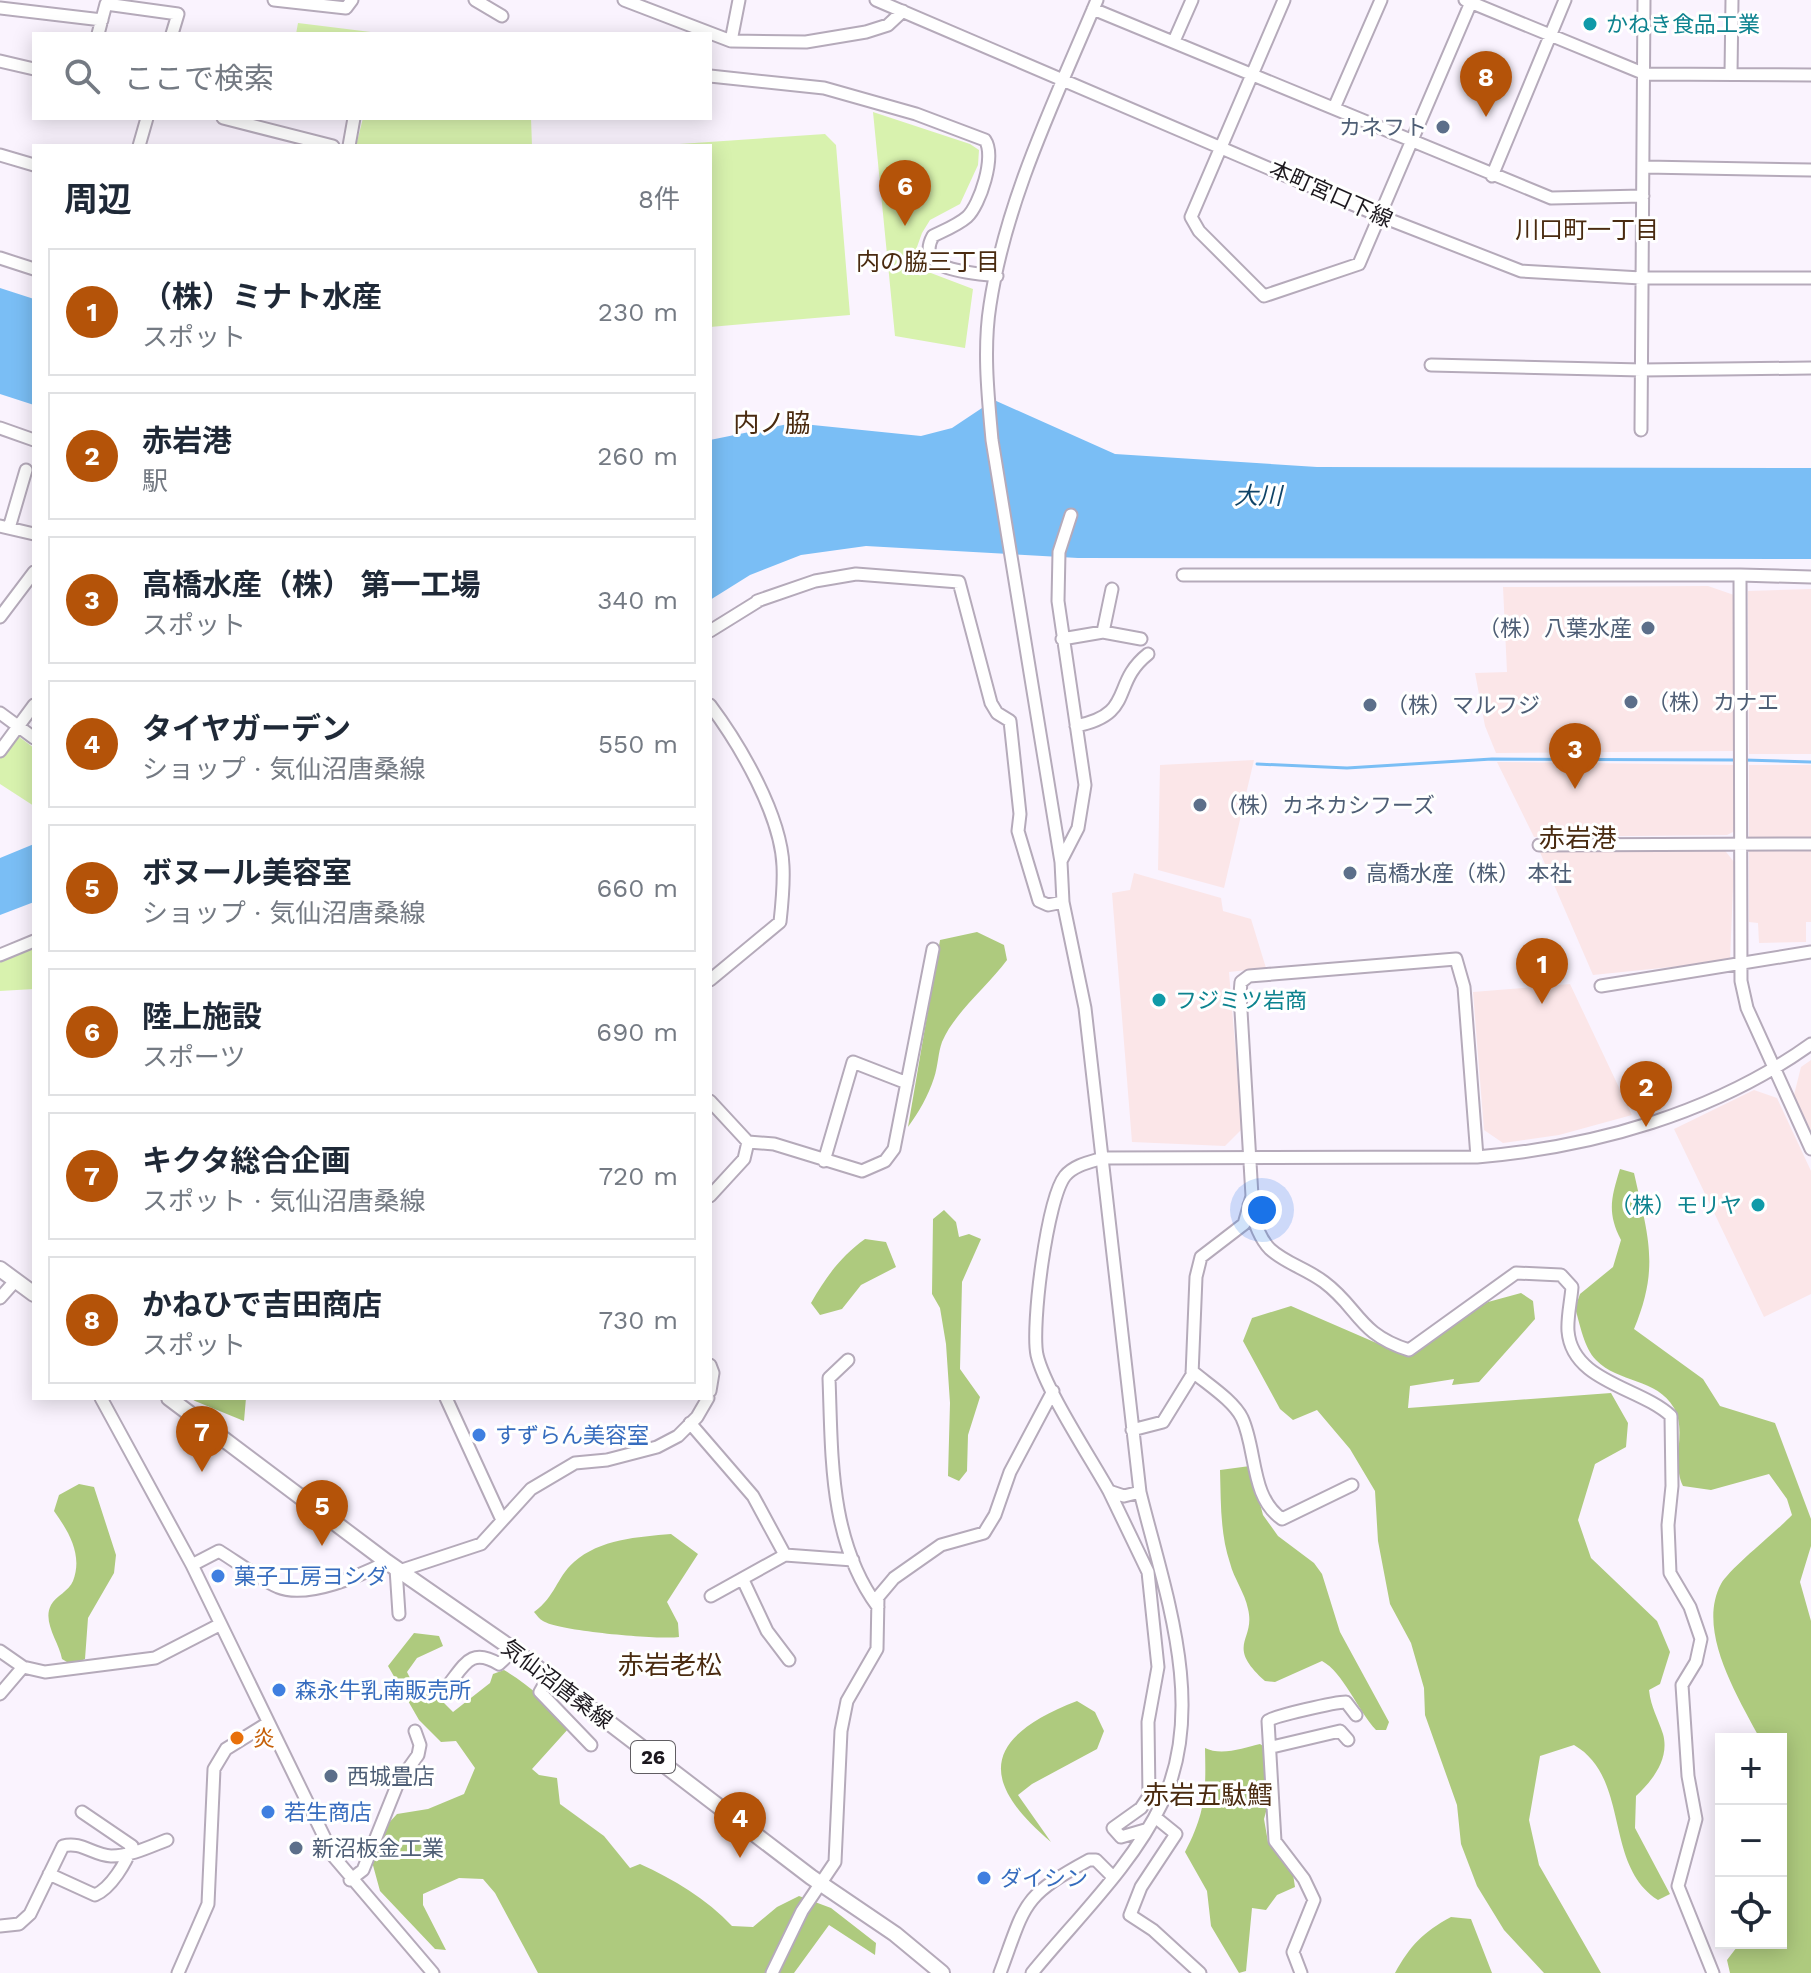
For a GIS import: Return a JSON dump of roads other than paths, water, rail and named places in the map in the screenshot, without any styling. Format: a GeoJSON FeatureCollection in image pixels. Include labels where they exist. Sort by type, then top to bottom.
{"type":"FeatureCollection","features":[{"type":"Feature","properties":{"kind":"main road"},"geometry":{"type":"LineString","coordinates":[[0,1269],[32,1292]]}},
{"type":"Feature","properties":{"kind":"main road","name":"気仙沼唐桑線"},"geometry":{"type":"LineString","coordinates":[[172,1400],[895,1934],[936,1971]]}},
{"type":"Feature","properties":{"kind":"street"},"geometry":{"type":"LineString","coordinates":[[274,0],[346,8],[349,0]]}},
{"type":"Feature","properties":{"kind":"street"},"geometry":{"type":"LineString","coordinates":[[308,0],[337,3],[349,0]]}},
{"type":"Feature","properties":{"kind":"street"},"geometry":{"type":"LineString","coordinates":[[475,0],[502,16]]}},
{"type":"Feature","properties":{"kind":"street"},"geometry":{"type":"LineString","coordinates":[[624,0],[708,32]]}},
{"type":"Feature","properties":{"kind":"street"},"geometry":{"type":"LineString","coordinates":[[731,41],[739,0]]}},
{"type":"Feature","properties":{"kind":"street","name":"本町宮口下線"},"geometry":{"type":"LineString","coordinates":[[876,0],[1380,216],[1521,271],[1641,278],[1811,278]]}},
{"type":"Feature","properties":{"kind":"street"},"geometry":{"type":"LineString","coordinates":[[1174,41],[1192,0]]}},
{"type":"Feature","properties":{"kind":"street"},"geometry":{"type":"LineString","coordinates":[[1284,0],[1191,217],[1199,231],[1264,296],[1359,264],[1469,1],[1550,38],[1645,74],[1811,75]]}},
{"type":"Feature","properties":{"kind":"street"},"geometry":{"type":"LineString","coordinates":[[1334,108],[1381,0]]}},
{"type":"Feature","properties":{"kind":"street"},"geometry":{"type":"LineString","coordinates":[[1492,176],[1565,0]]}},
{"type":"Feature","properties":{"kind":"street"},"geometry":{"type":"LineString","coordinates":[[1641,430],[1644,0]]}},
{"type":"Feature","properties":{"kind":"street"},"geometry":{"type":"LineString","coordinates":[[1731,74],[1732,0]]}},
{"type":"Feature","properties":{"kind":"street"},"geometry":{"type":"LineString","coordinates":[[99,32],[106,4],[178,14],[173,32]]}},
{"type":"Feature","properties":{"kind":"street"},"geometry":{"type":"LineString","coordinates":[[1032,1973],[1112,1876],[1155,1817],[1177,1756],[1182,1726],[1182,1674],[1140,1492],[1085,1008],[1063,902],[1061,862],[992,440],[987,381],[990,305],[1009,224],[1039,136],[1095,5],[1411,142],[1551,198],[1643,196]]}},
{"type":"Feature","properties":{"kind":"street"},"geometry":{"type":"LineString","coordinates":[[0,8],[102,20]]}},
{"type":"Feature","properties":{"kind":"street"},"geometry":{"type":"LineString","coordinates":[[712,34],[731,41],[806,42],[888,25],[903,11]]}},
{"type":"Feature","properties":{"kind":"street"},"geometry":{"type":"LineString","coordinates":[[0,61],[32,69]]}},
{"type":"Feature","properties":{"kind":"street"},"geometry":{"type":"LineString","coordinates":[[712,76],[824,88],[916,114],[985,140],[990,164],[968,217],[933,236],[929,249],[934,261],[946,268],[997,276]]}},
{"type":"Feature","properties":{"kind":"street"},"geometry":{"type":"LineString","coordinates":[[140,144],[146,120]]}},
{"type":"Feature","properties":{"kind":"street"},"geometry":{"type":"LineString","coordinates":[[238,120],[268,124],[327,144]]}},
{"type":"Feature","properties":{"kind":"street"},"geometry":{"type":"LineString","coordinates":[[349,144],[354,120]]}},
{"type":"Feature","properties":{"kind":"street"},"geometry":{"type":"LineString","coordinates":[[0,155],[32,164]]}},
{"type":"Feature","properties":{"kind":"street"},"geometry":{"type":"LineString","coordinates":[[1645,167],[1811,170]]}},
{"type":"Feature","properties":{"kind":"street"},"geometry":{"type":"LineString","coordinates":[[0,258],[32,268]]}},
{"type":"Feature","properties":{"kind":"street"},"geometry":{"type":"LineString","coordinates":[[1431,365],[1642,370],[1811,368]]}},
{"type":"Feature","properties":{"kind":"street"},"geometry":{"type":"LineString","coordinates":[[0,428],[32,439]]}},
{"type":"Feature","properties":{"kind":"street"},"geometry":{"type":"LineString","coordinates":[[26,470],[4,527],[32,534]]}},
{"type":"Feature","properties":{"kind":"street"},"geometry":{"type":"LineString","coordinates":[[1061,862],[1078,828],[1085,785],[1062,639],[1059,552],[1071,515]]}},
{"type":"Feature","properties":{"kind":"street"},"geometry":{"type":"LineString","coordinates":[[712,630],[758,600],[815,581],[856,574],[959,582],[991,703],[997,713],[1010,721],[1020,814],[1018,831],[1025,863],[1039,901],[1048,905],[1063,902]]}},
{"type":"Feature","properties":{"kind":"street"},"geometry":{"type":"LineString","coordinates":[[0,617],[32,575]]}},
{"type":"Feature","properties":{"kind":"street"},"geometry":{"type":"LineString","coordinates":[[1183,575],[1811,577]]}},
{"type":"Feature","properties":{"kind":"street"},"geometry":{"type":"LineString","coordinates":[[1740,575],[1741,964],[1747,1008],[1811,1149]]}},
{"type":"Feature","properties":{"kind":"street"},"geometry":{"type":"LineString","coordinates":[[1103,632],[1112,589]]}},
{"type":"Feature","properties":{"kind":"street"},"geometry":{"type":"LineString","coordinates":[[1062,639],[1103,632],[1141,639]]}},
{"type":"Feature","properties":{"kind":"street"},"geometry":{"type":"LineString","coordinates":[[1076,726],[1107,717],[1120,701],[1134,668],[1148,654]]}},
{"type":"Feature","properties":{"kind":"street"},"geometry":{"type":"LineString","coordinates":[[0,751],[32,708]]}},
{"type":"Feature","properties":{"kind":"street"},"geometry":{"type":"LineString","coordinates":[[712,708],[727,728],[761,794],[775,825],[783,864],[780,922],[712,978]]}},
{"type":"Feature","properties":{"kind":"street"},"geometry":{"type":"LineString","coordinates":[[0,713],[32,736]]}},
{"type":"Feature","properties":{"kind":"street"},"geometry":{"type":"LineString","coordinates":[[1539,845],[1811,844]]}},
{"type":"Feature","properties":{"kind":"street"},"geometry":{"type":"LineString","coordinates":[[0,955],[32,942]]}},
{"type":"Feature","properties":{"kind":"street"},"geometry":{"type":"LineString","coordinates":[[712,1103],[748,1142],[774,1144],[862,1171],[885,1161],[894,1149],[933,949]]}},
{"type":"Feature","properties":{"kind":"street"},"geometry":{"type":"LineString","coordinates":[[1601,986],[1811,952]]}},
{"type":"Feature","properties":{"kind":"street"},"geometry":{"type":"LineString","coordinates":[[1132,1430],[1163,1422],[1192,1371],[1196,1277],[1201,1257],[1244,1224],[1249,1205],[1252,1159],[1241,982],[1249,976],[1269,972],[1456,959],[1464,987],[1477,1157]]}},
{"type":"Feature","properties":{"kind":"street"},"geometry":{"type":"LineString","coordinates":[[1146,1830],[1121,1837],[1113,1828],[1141,1808],[1149,1796],[1148,1722],[1158,1667],[1148,1572],[1038,1358],[1035,1331],[1048,1225],[1056,1192],[1066,1174],[1077,1166],[1103,1158],[1477,1157],[1567,1145],[1646,1124],[1773,1067],[1811,1044]]}},
{"type":"Feature","properties":{"kind":"street"},"geometry":{"type":"LineString","coordinates":[[824,1161],[853,1062],[907,1083]]}},
{"type":"Feature","properties":{"kind":"street"},"geometry":{"type":"LineString","coordinates":[[712,1194],[744,1159],[748,1142]]}},
{"type":"Feature","properties":{"kind":"street"},"geometry":{"type":"LineString","coordinates":[[1249,1205],[1257,1229],[1270,1249],[1325,1282],[1359,1323],[1389,1344],[1409,1350],[1516,1273],[1561,1275],[1572,1287],[1568,1333],[1577,1356],[1596,1376],[1654,1401],[1671,1416],[1670,1573],[1690,1607],[1701,1639],[1696,1662],[1682,1685],[1688,1776],[1696,1819],[1678,1886],[1712,1973]]}},
{"type":"Feature","properties":{"kind":"street"},"geometry":{"type":"LineString","coordinates":[[0,1298],[16,1280]]}},
{"type":"Feature","properties":{"kind":"street"},"geometry":{"type":"LineString","coordinates":[[848,1360],[829,1378],[833,1499],[860,1583],[878,1607]]}},
{"type":"Feature","properties":{"kind":"street"},"geometry":{"type":"LineString","coordinates":[[1192,1371],[1241,1414],[1258,1484],[1271,1512],[1282,1519],[1352,1485]]}},
{"type":"Feature","properties":{"kind":"street"},"geometry":{"type":"LineString","coordinates":[[772,1973],[789,1933],[835,1862],[838,1770],[847,1701],[877,1649],[878,1597],[894,1578],[921,1557],[941,1545],[984,1533],[1010,1472],[1053,1391]]}},
{"type":"Feature","properties":{"kind":"street"},"geometry":{"type":"LineString","coordinates":[[102,1400],[192,1565],[334,1857],[350,1880],[433,1973]]}},
{"type":"Feature","properties":{"kind":"street"},"geometry":{"type":"LineString","coordinates":[[447,1400],[502,1520]]}},
{"type":"Feature","properties":{"kind":"street"},"geometry":{"type":"LineString","coordinates":[[192,1565],[219,1551],[281,1589],[314,1588],[481,1544],[531,1489],[575,1463],[607,1460],[657,1447],[690,1423],[707,1400]]}},
{"type":"Feature","properties":{"kind":"street"},"geometry":{"type":"LineString","coordinates":[[690,1423],[753,1496],[785,1555]]}},
{"type":"Feature","properties":{"kind":"street"},"geometry":{"type":"LineString","coordinates":[[1109,1491],[1124,1496],[1140,1492]]}},
{"type":"Feature","properties":{"kind":"street"},"geometry":{"type":"LineString","coordinates":[[711,1596],[785,1555],[853,1560]]}},
{"type":"Feature","properties":{"kind":"street"},"geometry":{"type":"LineString","coordinates":[[394,1567],[399,1614]]}},
{"type":"Feature","properties":{"kind":"street"},"geometry":{"type":"LineString","coordinates":[[743,1580],[767,1631],[789,1660]]}},
{"type":"Feature","properties":{"kind":"street"},"geometry":{"type":"LineString","coordinates":[[0,1651],[23,1667],[45,1672],[155,1658],[219,1625]]}},
{"type":"Feature","properties":{"kind":"street"},"geometry":{"type":"LineString","coordinates":[[445,1689],[474,1657],[484,1655],[499,1664],[514,1650]]}},
{"type":"Feature","properties":{"kind":"street"},"geometry":{"type":"LineString","coordinates":[[0,1694],[23,1667]]}},
{"type":"Feature","properties":{"kind":"street"},"geometry":{"type":"LineString","coordinates":[[548,1678],[540,1692],[591,1745]]}},
{"type":"Feature","properties":{"kind":"street"},"geometry":{"type":"LineString","coordinates":[[1301,1973],[1293,1952],[1314,1900],[1304,1879],[1275,1841],[1272,1747],[1268,1721],[1273,1716],[1303,1714],[1337,1702],[1346,1702],[1356,1715]]}},
{"type":"Feature","properties":{"kind":"street"},"geometry":{"type":"LineString","coordinates":[[178,1973],[208,1904],[214,1769],[226,1749],[268,1723]]}},
{"type":"Feature","properties":{"kind":"street"},"geometry":{"type":"LineString","coordinates":[[350,1880],[363,1870],[398,1783],[418,1755],[420,1745],[415,1731]]}},
{"type":"Feature","properties":{"kind":"street"},"geometry":{"type":"LineString","coordinates":[[1272,1747],[1340,1731],[1348,1740]]}},
{"type":"Feature","properties":{"kind":"street"},"geometry":{"type":"LineString","coordinates":[[49,1874],[95,1895],[104,1891],[129,1854],[132,1846],[82,1812]]}},
{"type":"Feature","properties":{"kind":"street"},"geometry":{"type":"LineString","coordinates":[[1155,1817],[1176,1834],[1131,1906],[1130,1915],[1153,1930],[1200,1973]]}},
{"type":"Feature","properties":{"kind":"street"},"geometry":{"type":"LineString","coordinates":[[0,1926],[19,1924],[30,1914],[63,1846],[74,1843],[108,1856],[129,1854],[167,1840]]}},
{"type":"Feature","properties":{"kind":"street"},"geometry":{"type":"LineString","coordinates":[[1000,1973],[1025,1906],[1035,1893],[1089,1860],[1096,1860],[1112,1876]]}},
{"type":"Feature","properties":{"kind":"water"},"geometry":{"type":"Polygon","coordinates":[[[0,288],[32,298],[32,404],[0,394],[0,288]]]}},
{"type":"Feature","properties":{"kind":"water","name":"大川"},"geometry":{"type":"Polygon","coordinates":[[[994,400],[1115,454],[1317,467],[1811,468],[1811,559],[1078,558],[866,546],[801,555],[750,575],[712,599],[712,440],[793,423],[921,436],[952,428],[994,400]]]}},
{"type":"Feature","properties":{"kind":"water"},"geometry":{"type":"Polygon","coordinates":[[[32,845],[32,903],[0,915],[0,858],[32,845]]]}},
{"type":"Feature","properties":{"kind":"waterway"},"geometry":{"type":"LineString","coordinates":[[1257,764],[1347,768],[1492,759],[1736,760]]}},
{"type":"Feature","properties":{"kind":"waterway"},"geometry":{"type":"LineString","coordinates":[[1744,760],[1811,762]]}},
{"type":"Feature","properties":{"kind":"place","name":"かねき食品工業"},"geometry":{"type":"Point","coordinates":[1590,24]}},
{"type":"Feature","properties":{"kind":"place","name":"かねひで吉田商店"},"geometry":{"type":"Point","coordinates":[1486,117]}},
{"type":"Feature","properties":{"kind":"place","name":"カネフト"},"geometry":{"type":"Point","coordinates":[1443,127]}},
{"type":"Feature","properties":{"kind":"place","name":"陸上施設"},"geometry":{"type":"Point","coordinates":[905,226]}},
{"type":"Feature","properties":{"kind":"place","name":"（株）八葉水産"},"geometry":{"type":"Point","coordinates":[1648,628]}},
{"type":"Feature","properties":{"kind":"place","name":"（株）カナエ"},"geometry":{"type":"Point","coordinates":[1631,702]}},
{"type":"Feature","properties":{"kind":"place","name":"（株）マルフジ"},"geometry":{"type":"Point","coordinates":[1370,705]}},
{"type":"Feature","properties":{"kind":"place","name":"高橋水産（株） 第一工場"},"geometry":{"type":"Point","coordinates":[1575,789]}},
{"type":"Feature","properties":{"kind":"place","name":"（株）カネカシフーズ"},"geometry":{"type":"Point","coordinates":[1200,805]}},
{"type":"Feature","properties":{"kind":"place","name":"高橋水産（株） 本社"},"geometry":{"type":"Point","coordinates":[1350,873]}},
{"type":"Feature","properties":{"kind":"place","name":"フジミツ岩商"},"geometry":{"type":"Point","coordinates":[1159,1000]}},
{"type":"Feature","properties":{"kind":"place","name":"（株）ミナト水産"},"geometry":{"type":"Point","coordinates":[1542,1004]}},
{"type":"Feature","properties":{"kind":"place","name":"赤岩港"},"geometry":{"type":"Point","coordinates":[1646,1127]}},
{"type":"Feature","properties":{"kind":"place","name":"（株）モリヤ"},"geometry":{"type":"Point","coordinates":[1758,1205]}},
{"type":"Feature","properties":{"kind":"place","name":"すずらん美容室"},"geometry":{"type":"Point","coordinates":[479,1435]}},
{"type":"Feature","properties":{"kind":"place","name":"キクタ総合企画"},"geometry":{"type":"Point","coordinates":[202,1472]}},
{"type":"Feature","properties":{"kind":"place","name":"ボヌール美容室"},"geometry":{"type":"Point","coordinates":[322,1546]}},
{"type":"Feature","properties":{"kind":"place","name":"菓子工房ヨシダ"},"geometry":{"type":"Point","coordinates":[218,1576]}},
{"type":"Feature","properties":{"kind":"place","name":"森永牛乳南販売所"},"geometry":{"type":"Point","coordinates":[279,1690]}},
{"type":"Feature","properties":{"kind":"place","name":"炎"},"geometry":{"type":"Point","coordinates":[237,1738]}},
{"type":"Feature","properties":{"kind":"place","name":"西城畳店"},"geometry":{"type":"Point","coordinates":[331,1776]}},
{"type":"Feature","properties":{"kind":"place","name":"若生商店"},"geometry":{"type":"Point","coordinates":[268,1812]}},
{"type":"Feature","properties":{"kind":"place","name":"新沼板金工業"},"geometry":{"type":"Point","coordinates":[296,1848]}},
{"type":"Feature","properties":{"kind":"place","name":"タイヤガーデン"},"geometry":{"type":"Point","coordinates":[740,1858]}},
{"type":"Feature","properties":{"kind":"place","name":"ダイシン"},"geometry":{"type":"Point","coordinates":[984,1878]}},
{"type":"Feature","properties":{"kind":"district","name":"川口町一丁目"},"geometry":{"type":"Point","coordinates":[1587,230]}},
{"type":"Feature","properties":{"kind":"district","name":"内の脇三丁目"},"geometry":{"type":"Point","coordinates":[928,262]}},
{"type":"Feature","properties":{"kind":"district","name":"内ノ脇"},"geometry":{"type":"Point","coordinates":[772,423]}},
{"type":"Feature","properties":{"kind":"district","name":"赤岩港"},"geometry":{"type":"Point","coordinates":[1578,838]}},
{"type":"Feature","properties":{"kind":"district","name":"赤岩老松"},"geometry":{"type":"Point","coordinates":[670,1665]}},
{"type":"Feature","properties":{"kind":"district","name":"赤岩五駄鱈"},"geometry":{"type":"Point","coordinates":[1208,1795]}}]}
